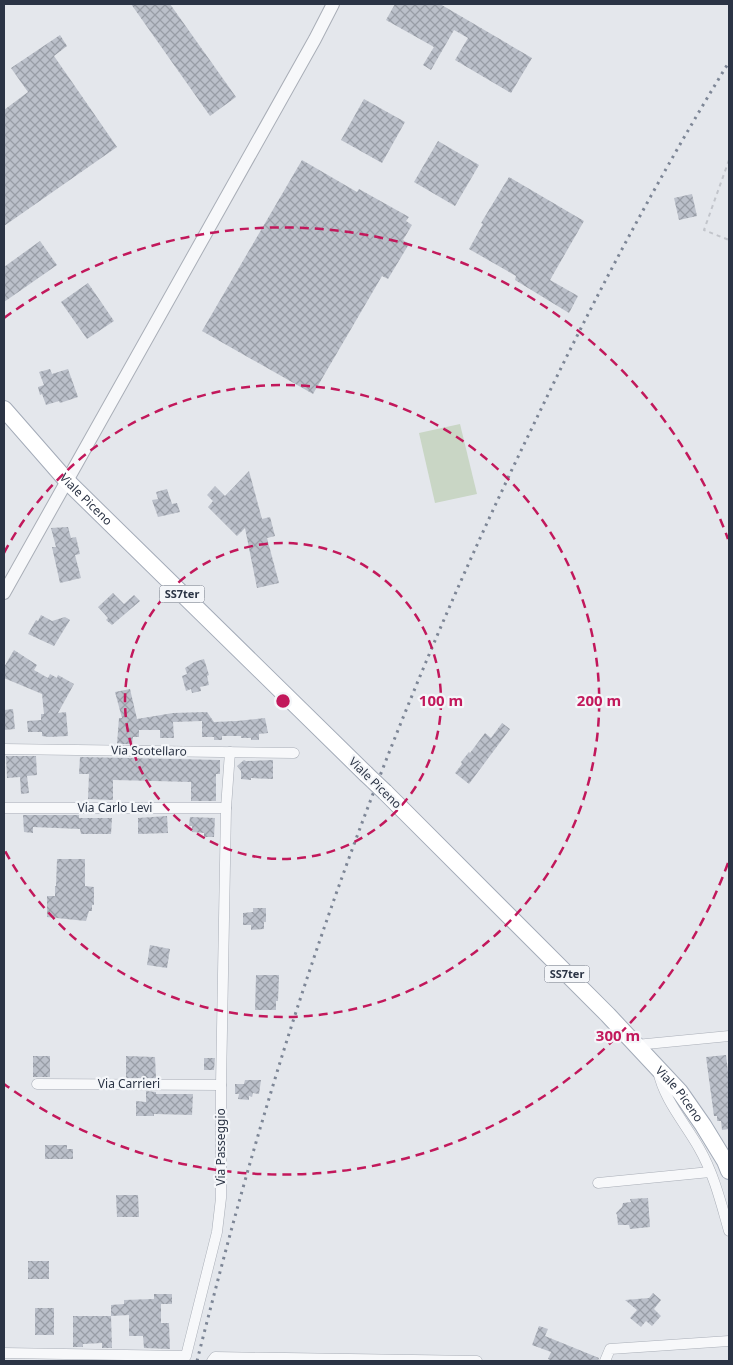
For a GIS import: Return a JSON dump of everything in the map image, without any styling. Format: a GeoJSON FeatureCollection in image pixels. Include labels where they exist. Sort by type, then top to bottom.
{"type":"FeatureCollection","features":[{"type":"Feature","properties":{"kind":"main road","name":"Viale Piceno"},"geometry":{"type":"LineString","coordinates":[[4,409],[67,481],[385,792],[636,1045],[680,1092],[692,1108],[725,1161],[729,1171]]}},
{"type":"Feature","properties":{"kind":"street"},"geometry":{"type":"LineString","coordinates":[[4,593],[333,4]]}},
{"type":"Feature","properties":{"kind":"street","name":"Via Scotellaro"},"geometry":{"type":"LineString","coordinates":[[4,749],[294,753]]}},
{"type":"Feature","properties":{"kind":"street","name":"Via Passeggio"},"geometry":{"type":"LineString","coordinates":[[4,1354],[186,1356],[216,1232],[221,1198],[226,808],[230,752]]}},
{"type":"Feature","properties":{"kind":"street","name":"Via Carlo Levi"},"geometry":{"type":"LineString","coordinates":[[4,808],[226,808]]}},
{"type":"Feature","properties":{"kind":"street"},"geometry":{"type":"LineString","coordinates":[[636,1045],[729,1036]]}},
{"type":"Feature","properties":{"kind":"street"},"geometry":{"type":"LineString","coordinates":[[657,1068],[660,1083],[670,1103],[700,1149],[715,1181],[729,1231]]}},
{"type":"Feature","properties":{"kind":"street","name":"Via Carrieri"},"geometry":{"type":"LineString","coordinates":[[37,1084],[221,1085]]}},
{"type":"Feature","properties":{"kind":"street"},"geometry":{"type":"LineString","coordinates":[[598,1183],[710,1172]]}},
{"type":"Feature","properties":{"kind":"street"},"geometry":{"type":"LineString","coordinates":[[605,1361],[610,1349],[729,1341]]}},
{"type":"Feature","properties":{"kind":"street"},"geometry":{"type":"LineString","coordinates":[[4,1354],[5,1361]]}},
{"type":"Feature","properties":{"kind":"street"},"geometry":{"type":"LineString","coordinates":[[212,1361],[215,1357],[477,1361]]}},
{"type":"Feature","properties":{"kind":"path"},"geometry":{"type":"LineString","coordinates":[[729,160],[704,230],[729,240]]}},
{"type":"Feature","properties":{"kind":"green space"},"geometry":{"type":"Polygon","coordinates":[[[460,424],[477,494],[435,503],[419,433],[460,424]]]}},
{"type":"Feature","properties":{"kind":"building"},"geometry":{"type":"Polygon","coordinates":[[[131,4],[170,4],[236,97],[210,116],[131,4]]]}},
{"type":"Feature","properties":{"kind":"building"},"geometry":{"type":"Polygon","coordinates":[[[395,4],[440,4],[532,58],[511,93],[455,60],[468,38],[454,30],[431,70],[423,65],[434,47],[386,20],[395,4]]]}},
{"type":"Feature","properties":{"kind":"building"},"geometry":{"type":"Polygon","coordinates":[[[60,35],[67,46],[54,56],[117,147],[4,226],[4,110],[28,92],[11,68],[60,35]]]}},
{"type":"Feature","properties":{"kind":"building"},"geometry":{"type":"Polygon","coordinates":[[[364,99],[405,122],[382,163],[341,140],[364,99]]]}},
{"type":"Feature","properties":{"kind":"building"},"geometry":{"type":"Polygon","coordinates":[[[438,141],[479,165],[455,206],[414,182],[438,141]]]}},
{"type":"Feature","properties":{"kind":"building"},"geometry":{"type":"Polygon","coordinates":[[[302,160],[357,192],[359,189],[409,217],[406,221],[412,225],[403,240],[409,244],[388,279],[382,276],[313,394],[202,331],[302,160]]]}},
{"type":"Feature","properties":{"kind":"building"},"geometry":{"type":"Polygon","coordinates":[[[509,177],[584,221],[550,280],[578,296],[569,313],[515,280],[516,276],[469,249],[483,224],[481,223],[509,177]]]}},
{"type":"Feature","properties":{"kind":"building"},"geometry":{"type":"Polygon","coordinates":[[[692,194],[697,216],[679,220],[674,198],[692,194]]]}},
{"type":"Feature","properties":{"kind":"building"},"geometry":{"type":"Polygon","coordinates":[[[40,241],[57,265],[4,302],[4,267],[40,241]]]}},
{"type":"Feature","properties":{"kind":"building"},"geometry":{"type":"Polygon","coordinates":[[[88,283],[114,321],[87,339],[61,302],[88,283]]]}},
{"type":"Feature","properties":{"kind":"building"},"geometry":{"type":"Polygon","coordinates":[[[50,369],[52,374],[68,369],[78,397],[46,405],[38,387],[44,385],[39,372],[50,369]]]}},
{"type":"Feature","properties":{"kind":"building"},"geometry":{"type":"Polygon","coordinates":[[[249,471],[262,519],[270,517],[275,536],[267,538],[279,583],[257,588],[245,528],[237,536],[208,507],[213,501],[207,495],[215,486],[225,496],[249,471]]]}},
{"type":"Feature","properties":{"kind":"building"},"geometry":{"type":"Polygon","coordinates":[[[167,489],[172,504],[177,503],[180,512],[158,517],[152,500],[158,499],[156,492],[167,489]]]}},
{"type":"Feature","properties":{"kind":"building"},"geometry":{"type":"Polygon","coordinates":[[[68,527],[71,538],[76,537],[80,554],[75,555],[81,578],[60,583],[52,547],[56,547],[51,528],[68,527]]]}},
{"type":"Feature","properties":{"kind":"building"},"geometry":{"type":"Polygon","coordinates":[[[113,593],[124,604],[134,595],[140,601],[112,625],[106,620],[108,618],[98,607],[113,593]]]}},
{"type":"Feature","properties":{"kind":"building"},"geometry":{"type":"Polygon","coordinates":[[[41,615],[52,621],[65,617],[70,620],[54,646],[28,634],[41,615]]]}},
{"type":"Feature","properties":{"kind":"building"},"geometry":{"type":"Polygon","coordinates":[[[14,650],[37,665],[34,670],[48,678],[50,674],[57,678],[58,675],[74,684],[58,713],[66,712],[68,736],[49,737],[42,736],[42,732],[28,732],[27,721],[41,720],[41,714],[44,714],[42,694],[4,678],[4,667],[14,650]]]}},
{"type":"Feature","properties":{"kind":"building"},"geometry":{"type":"Polygon","coordinates":[[[204,659],[209,675],[207,676],[209,685],[200,687],[201,691],[192,693],[191,689],[186,691],[182,676],[187,674],[185,668],[194,662],[204,659]]]}},
{"type":"Feature","properties":{"kind":"building"},"geometry":{"type":"Polygon","coordinates":[[[130,689],[137,719],[173,713],[207,712],[214,722],[265,718],[268,733],[259,734],[259,740],[241,738],[241,736],[222,736],[222,740],[214,740],[214,737],[202,737],[202,721],[173,722],[174,738],[160,738],[160,730],[139,730],[139,737],[133,737],[132,744],[117,744],[119,718],[122,718],[115,692],[130,689]]]}},
{"type":"Feature","properties":{"kind":"building"},"geometry":{"type":"Polygon","coordinates":[[[13,709],[15,729],[4,730],[4,710],[13,709]]]}},
{"type":"Feature","properties":{"kind":"building"},"geometry":{"type":"Polygon","coordinates":[[[502,723],[510,729],[469,784],[455,773],[462,764],[461,762],[485,733],[491,738],[502,723]]]}},
{"type":"Feature","properties":{"kind":"building"},"geometry":{"type":"Polygon","coordinates":[[[6,756],[36,756],[37,775],[27,776],[29,793],[21,794],[20,777],[7,778],[6,756]]]}},
{"type":"Feature","properties":{"kind":"building"},"geometry":{"type":"Polygon","coordinates":[[[80,757],[220,760],[220,774],[216,774],[216,801],[191,801],[191,782],[113,780],[113,800],[88,799],[89,774],[79,774],[80,757]]]}},
{"type":"Feature","properties":{"kind":"building"},"geometry":{"type":"Polygon","coordinates":[[[244,760],[273,760],[273,779],[241,779],[241,771],[237,766],[244,760]]]}},
{"type":"Feature","properties":{"kind":"building"},"geometry":{"type":"Polygon","coordinates":[[[23,815],[79,815],[79,818],[112,818],[111,834],[81,834],[80,829],[33,827],[33,833],[24,832],[23,815]]]}},
{"type":"Feature","properties":{"kind":"building"},"geometry":{"type":"Polygon","coordinates":[[[167,816],[168,833],[138,834],[138,818],[167,816]]]}},
{"type":"Feature","properties":{"kind":"building"},"geometry":{"type":"Polygon","coordinates":[[[190,817],[215,818],[214,837],[204,837],[204,833],[192,832],[192,826],[189,826],[190,817]]]}},
{"type":"Feature","properties":{"kind":"building"},"geometry":{"type":"Polygon","coordinates":[[[57,859],[85,859],[85,886],[94,887],[94,905],[92,905],[92,911],[89,911],[86,921],[47,917],[47,896],[55,896],[57,859]]]}},
{"type":"Feature","properties":{"kind":"building"},"geometry":{"type":"Polygon","coordinates":[[[253,908],[266,908],[264,929],[251,930],[251,925],[243,925],[243,913],[253,912],[253,908]]]}},
{"type":"Feature","properties":{"kind":"building"},"geometry":{"type":"Polygon","coordinates":[[[150,945],[170,949],[167,968],[147,965],[150,945]]]}},
{"type":"Feature","properties":{"kind":"building"},"geometry":{"type":"Polygon","coordinates":[[[256,975],[279,975],[276,1010],[255,1010],[256,975]]]}},
{"type":"Feature","properties":{"kind":"building"},"geometry":{"type":"Polygon","coordinates":[[[726,1055],[729,1080],[729,1129],[722,1130],[721,1121],[717,1121],[717,1116],[714,1116],[706,1057],[726,1055]]]}},
{"type":"Feature","properties":{"kind":"building"},"geometry":{"type":"Polygon","coordinates":[[[33,1056],[50,1056],[50,1077],[33,1077],[33,1056]]]}},
{"type":"Feature","properties":{"kind":"building"},"geometry":{"type":"Polygon","coordinates":[[[126,1056],[155,1057],[156,1078],[126,1078],[126,1056]]]}},
{"type":"Feature","properties":{"kind":"building"},"geometry":{"type":"Polygon","coordinates":[[[204,1058],[215,1058],[214,1070],[204,1070],[204,1058]]]}},
{"type":"Feature","properties":{"kind":"building"},"geometry":{"type":"Polygon","coordinates":[[[245,1080],[261,1080],[259,1094],[253,1093],[252,1097],[249,1096],[249,1100],[238,1099],[239,1094],[235,1094],[235,1084],[244,1084],[245,1080]]]}},
{"type":"Feature","properties":{"kind":"building"},"geometry":{"type":"Polygon","coordinates":[[[146,1091],[156,1092],[156,1094],[193,1094],[192,1115],[154,1114],[154,1116],[136,1116],[136,1101],[146,1102],[146,1091]]]}},
{"type":"Feature","properties":{"kind":"building"},"geometry":{"type":"Polygon","coordinates":[[[45,1145],[67,1145],[67,1149],[73,1149],[73,1159],[45,1159],[45,1145]]]}},
{"type":"Feature","properties":{"kind":"building"},"geometry":{"type":"Polygon","coordinates":[[[116,1195],[138,1195],[139,1217],[117,1217],[116,1195]]]}},
{"type":"Feature","properties":{"kind":"building"},"geometry":{"type":"Polygon","coordinates":[[[648,1198],[650,1227],[630,1229],[629,1225],[618,1225],[616,1213],[623,1203],[631,1202],[630,1199],[648,1198]]]}},
{"type":"Feature","properties":{"kind":"building"},"geometry":{"type":"Polygon","coordinates":[[[28,1261],[49,1261],[49,1279],[28,1279],[28,1261]]]}},
{"type":"Feature","properties":{"kind":"building"},"geometry":{"type":"Polygon","coordinates":[[[653,1293],[661,1300],[654,1309],[661,1316],[652,1326],[646,1321],[641,1327],[630,1318],[637,1310],[625,1300],[649,1298],[653,1293]]]}},
{"type":"Feature","properties":{"kind":"building"},"geometry":{"type":"Polygon","coordinates":[[[154,1294],[172,1294],[172,1304],[161,1304],[161,1323],[169,1323],[170,1349],[144,1348],[143,1336],[129,1336],[129,1315],[111,1316],[111,1305],[124,1304],[124,1300],[154,1299],[154,1294]]]}},
{"type":"Feature","properties":{"kind":"building"},"geometry":{"type":"Polygon","coordinates":[[[35,1308],[54,1308],[54,1335],[35,1335],[35,1308]]]}},
{"type":"Feature","properties":{"kind":"building"},"geometry":{"type":"Polygon","coordinates":[[[73,1316],[111,1316],[112,1348],[102,1348],[102,1343],[83,1344],[83,1347],[73,1347],[73,1316]]]}},
{"type":"Feature","properties":{"kind":"building"},"geometry":{"type":"Polygon","coordinates":[[[539,1326],[548,1329],[545,1336],[599,1358],[598,1361],[553,1361],[548,1359],[551,1352],[532,1345],[539,1326]]]}},
{"type":"Feature","properties":{"kind":"railway"},"geometry":{"type":"LineString","coordinates":[[197,1361],[249,1167],[295,1016],[323,930],[386,760],[455,594],[492,511],[577,336],[625,243],[729,62]]}}]}
